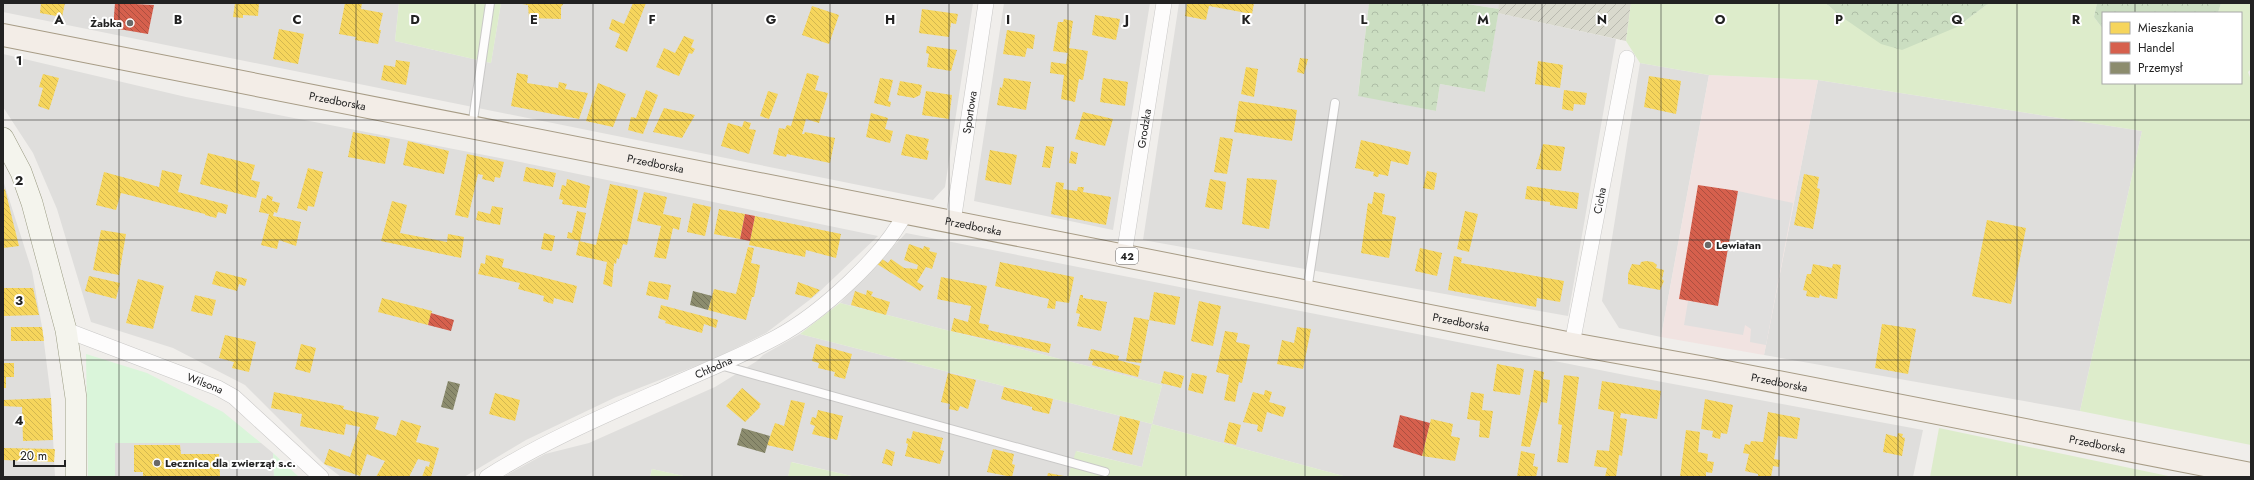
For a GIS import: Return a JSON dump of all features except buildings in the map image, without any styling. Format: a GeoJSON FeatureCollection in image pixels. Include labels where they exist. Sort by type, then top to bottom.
{"type":"FeatureCollection","features":[{"type":"Feature","properties":{"kind":"main road","name":"Przedborska"},"geometry":{"type":"LineString","coordinates":[[3,35],[1572,344],[1711,369],[2251,474]]}},
{"type":"Feature","properties":{"kind":"street","name":"Sportowa"},"geometry":{"type":"LineString","coordinates":[[953,222],[986,3]]}},
{"type":"Feature","properties":{"kind":"street","name":"Grodzka"},"geometry":{"type":"LineString","coordinates":[[1124,255],[1164,3]]}},
{"type":"Feature","properties":{"kind":"street","name":"Cicha"},"geometry":{"type":"LineString","coordinates":[[1572,344],[1627,58]]}},
{"type":"Feature","properties":{"kind":"street"},"geometry":{"type":"LineString","coordinates":[[3,138],[21,172],[32,203],[66,330],[76,398],[76,477]]}},
{"type":"Feature","properties":{"kind":"street","name":"Chłodna"},"geometry":{"type":"LineString","coordinates":[[487,477],[543,444],[778,337],[819,308],[856,276],[896,232],[906,212]]}},
{"type":"Feature","properties":{"kind":"street","name":"Wilsona"},"geometry":{"type":"LineString","coordinates":[[66,330],[218,388],[234,397],[320,477]]}},
{"type":"Feature","properties":{"kind":"lane"},"geometry":{"type":"LineString","coordinates":[[472,128],[490,3]]}},
{"type":"Feature","properties":{"kind":"lane"},"geometry":{"type":"LineString","coordinates":[[1307,292],[1335,103]]}},
{"type":"Feature","properties":{"kind":"lane"},"geometry":{"type":"LineString","coordinates":[[718,365],[1105,472]]}},
{"type":"Feature","properties":{"kind":"shaded area"},"geometry":{"type":"Polygon","coordinates":[[[3,3],[399,3],[395,41],[491,63],[501,3],[973,3],[945,187],[933,200],[3,12],[3,3]]]}},
{"type":"Feature","properties":{"kind":"shaded area"},"geometry":{"type":"Polygon","coordinates":[[[1004,3],[1150,3],[1113,230],[974,201],[1004,3]]]}},
{"type":"Feature","properties":{"kind":"shaded area"},"geometry":{"type":"Polygon","coordinates":[[[1179,3],[1369,3],[1358,95],[1436,111],[1440,84],[1485,92],[1498,13],[1616,39],[1568,316],[1143,240],[1179,3]]]}},
{"type":"Feature","properties":{"kind":"shaded area"},"geometry":{"type":"Polygon","coordinates":[[[1461,3],[1499,3],[1499,9],[1461,3]]]}},
{"type":"Feature","properties":{"kind":"shaded area"},"geometry":{"type":"Polygon","coordinates":[[[1499,3],[1631,3],[1626,41],[1498,13],[1499,3]]]}},
{"type":"Feature","properties":{"kind":"shaded area"},"geometry":{"type":"Polygon","coordinates":[[[3,54],[186,97],[505,159],[878,236],[816,295],[766,333],[714,359],[616,397],[526,440],[464,477],[341,477],[324,464],[245,385],[173,348],[91,322],[57,209],[33,153],[3,107],[3,54]]]}},
{"type":"Feature","properties":{"kind":"shaded area"},"geometry":{"type":"Polygon","coordinates":[[[1640,63],[1709,75],[1661,337],[1619,328],[1602,301],[1640,63]]]}},
{"type":"Feature","properties":{"kind":"shaded area"},"geometry":{"type":"Polygon","coordinates":[[[1709,75],[1818,80],[1764,355],[1661,337],[1709,75]]]}},
{"type":"Feature","properties":{"kind":"shaded area"},"geometry":{"type":"Polygon","coordinates":[[[1818,80],[2142,131],[2080,411],[1764,355],[1818,80]]]}},
{"type":"Feature","properties":{"kind":"shaded area"},"geometry":{"type":"Polygon","coordinates":[[[3,180],[32,271],[42,327],[51,398],[55,477],[3,477],[3,180]]]}},
{"type":"Feature","properties":{"kind":"shaded area"},"geometry":{"type":"Polygon","coordinates":[[[1738,191],[1793,203],[1766,345],[1750,342],[1751,329],[1745,325],[1743,335],[1684,325],[1688,301],[1718,306],[1738,191]]]}},
{"type":"Feature","properties":{"kind":"shaded area"},"geometry":{"type":"Polygon","coordinates":[[[906,233],[1630,376],[1923,430],[1913,477],[1347,477],[1152,424],[1162,385],[840,303],[906,233]]]}},
{"type":"Feature","properties":{"kind":"shaded area"},"geometry":{"type":"Polygon","coordinates":[[[800,334],[1152,424],[1142,467],[1077,451],[1068,477],[856,477],[792,462],[788,477],[688,477],[652,469],[650,477],[503,477],[545,454],[589,443],[715,387],[757,361],[763,355],[800,334]]]}},
{"type":"Feature","properties":{"kind":"shaded area"},"geometry":{"type":"Polygon","coordinates":[[[115,443],[261,443],[273,453],[274,477],[115,477],[115,443]]]}},
{"type":"Feature","properties":{"kind":"green space"},"geometry":{"type":"Polygon","coordinates":[[[399,3],[501,3],[491,63],[395,41],[399,3]]]}},
{"type":"Feature","properties":{"kind":"green space"},"geometry":{"type":"Polygon","coordinates":[[[1369,3],[1461,3],[1499,9],[1485,92],[1440,84],[1436,111],[1358,96],[1369,3]]]}},
{"type":"Feature","properties":{"kind":"green space"},"geometry":{"type":"Polygon","coordinates":[[[1631,3],[1826,3],[1839,15],[1957,27],[1989,3],[2097,3],[2094,17],[2102,28],[2102,84],[2242,84],[2242,12],[2218,12],[2221,3],[2251,3],[2251,69],[2248,72],[2251,80],[2251,445],[2080,411],[2142,131],[1818,80],[1709,75],[1640,63],[1626,41],[1631,3]]]}},
{"type":"Feature","properties":{"kind":"green space"},"geometry":{"type":"Polygon","coordinates":[[[1826,3],[1989,3],[1957,27],[1902,50],[1881,44],[1839,15],[1826,3]]]}},
{"type":"Feature","properties":{"kind":"green space"},"geometry":{"type":"Polygon","coordinates":[[[2097,3],[2221,3],[2218,12],[2102,12],[2102,28],[2094,17],[2097,3]]]}},
{"type":"Feature","properties":{"kind":"green space"},"geometry":{"type":"Polygon","coordinates":[[[840,303],[1162,385],[1152,424],[800,334],[840,303]]]}},
{"type":"Feature","properties":{"kind":"green space"},"geometry":{"type":"Polygon","coordinates":[[[86,354],[147,373],[223,412],[261,443],[115,443],[115,477],[88,477],[86,354]]]}},
{"type":"Feature","properties":{"kind":"green space"},"geometry":{"type":"Polygon","coordinates":[[[1152,424],[1347,477],[1068,477],[1076,451],[1142,467],[1152,424]]]}},
{"type":"Feature","properties":{"kind":"green space"},"geometry":{"type":"Polygon","coordinates":[[[1939,428],[2173,477],[1930,477],[1939,428]]]}},
{"type":"Feature","properties":{"kind":"green space"},"geometry":{"type":"Polygon","coordinates":[[[273,453],[299,477],[274,477],[273,453]]]}},
{"type":"Feature","properties":{"kind":"green space"},"geometry":{"type":"Polygon","coordinates":[[[791,462],[856,477],[788,477],[791,462]]]}},
{"type":"Feature","properties":{"kind":"green space"},"geometry":{"type":"Polygon","coordinates":[[[652,469],[688,477],[650,477],[652,469]]]}},
{"type":"Feature","properties":{"kind":"place","name":"Żabka"},"geometry":{"type":"Point","coordinates":[130,23]}},
{"type":"Feature","properties":{"kind":"place","name":"Lewiatan"},"geometry":{"type":"Point","coordinates":[1708,245]}},
{"type":"Feature","properties":{"kind":"place","name":"Lecznica dla zwierząt s.c."},"geometry":{"type":"Point","coordinates":[157,463]}}]}
